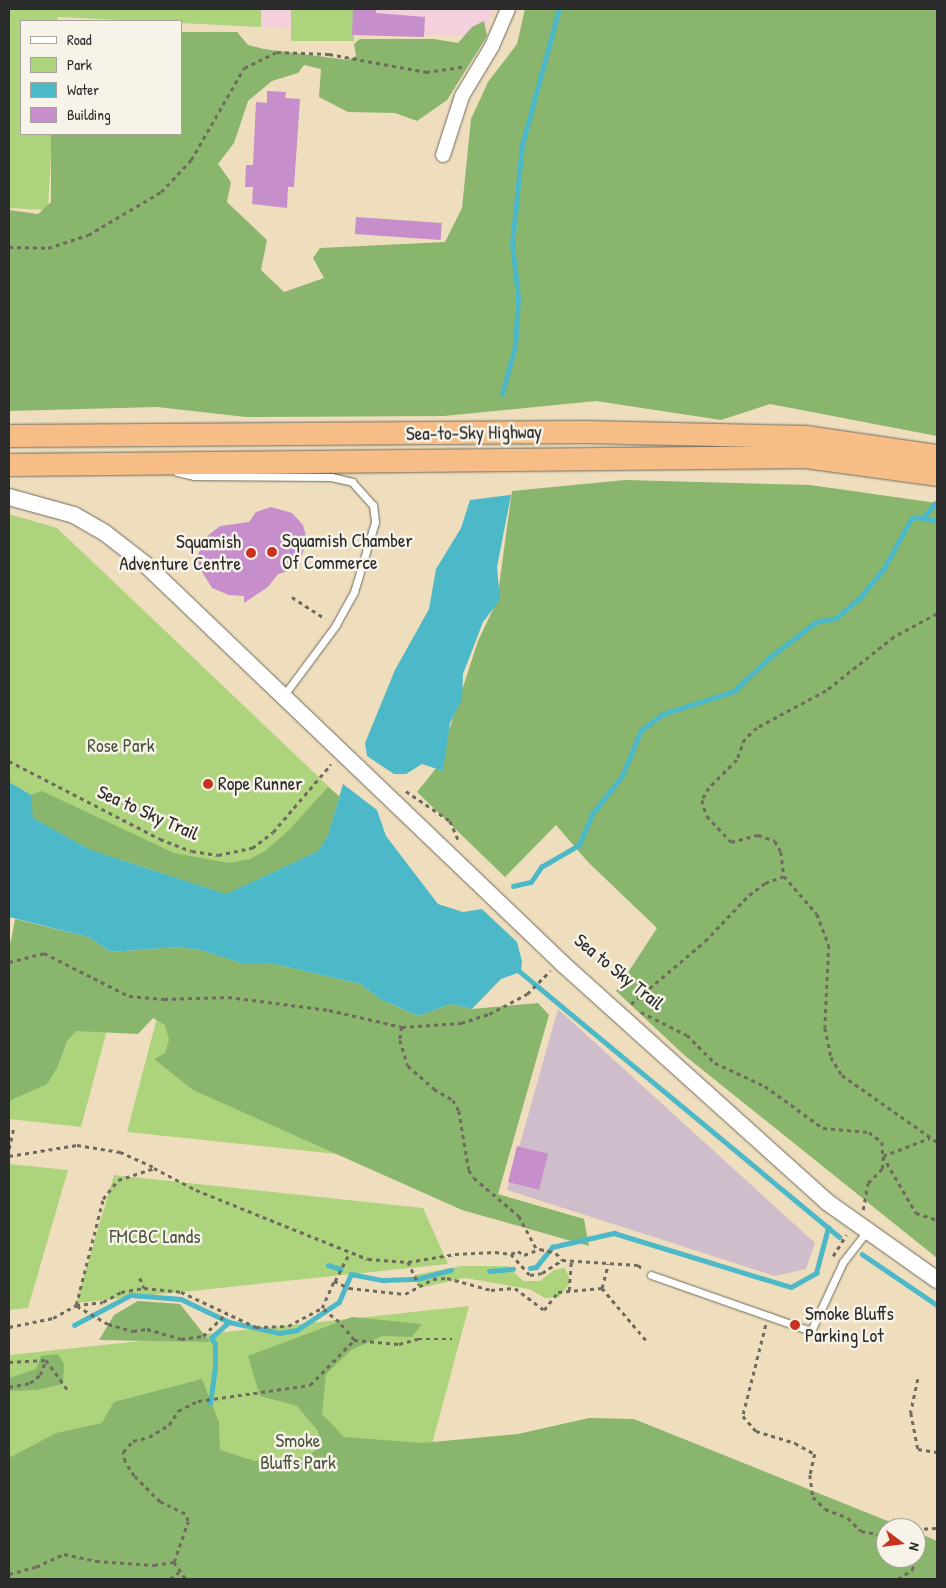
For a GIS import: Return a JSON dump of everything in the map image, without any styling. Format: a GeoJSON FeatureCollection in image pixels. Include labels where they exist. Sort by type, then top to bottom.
{"type":"FeatureCollection","features":[{"type":"Feature","properties":{"kind":"highway","name":"Sea-to-Sky Highway"},"geometry":{"type":"LineString","coordinates":[[9,436],[596,432],[806,437],[937,456]]}},
{"type":"Feature","properties":{"kind":"highway","name":"Sea-to-Sky Highway"},"geometry":{"type":"LineString","coordinates":[[9,465],[135,462],[806,457],[937,475]]}},
{"type":"Feature","properties":{"kind":"street"},"geometry":{"type":"LineString","coordinates":[[443,155],[462,96],[496,39],[508,9]]}},
{"type":"Feature","properties":{"kind":"street"},"geometry":{"type":"LineString","coordinates":[[9,497],[74,516],[105,533],[145,564],[283,696],[340,754],[559,960],[827,1202],[937,1280]]}},
{"type":"Feature","properties":{"kind":"lane"},"geometry":{"type":"LineString","coordinates":[[135,462],[194,476],[331,477],[352,482],[361,489],[373,505],[375,522],[354,592],[336,626],[283,696]]}},
{"type":"Feature","properties":{"kind":"lane"},"geometry":{"type":"LineString","coordinates":[[651,1275],[810,1330],[843,1262],[868,1230]]}},
{"type":"Feature","properties":{"kind":"path"},"geometry":{"type":"LineString","coordinates":[[9,248],[48,248],[88,235],[161,192],[191,160],[244,68],[277,52],[329,54],[426,72],[480,63]]}},
{"type":"Feature","properties":{"kind":"path"},"geometry":{"type":"LineString","coordinates":[[292,597],[336,626]]}},
{"type":"Feature","properties":{"kind":"path"},"geometry":{"type":"LineString","coordinates":[[937,614],[894,637],[826,691],[757,728],[745,739],[737,760],[704,794],[703,808],[718,831],[734,844],[758,835],[775,841],[781,852],[784,876],[811,904],[817,914],[828,945],[825,1028],[831,1057],[842,1075],[860,1090],[937,1142]]}},
{"type":"Feature","properties":{"kind":"path","name":"Sea to Sky Trail"},"geometry":{"type":"LineString","coordinates":[[9,761],[160,839],[192,851],[218,855],[252,848],[273,832],[336,759]]}},
{"type":"Feature","properties":{"kind":"path"},"geometry":{"type":"LineString","coordinates":[[401,787],[450,822],[462,848]]}},
{"type":"Feature","properties":{"kind":"path"},"geometry":{"type":"LineString","coordinates":[[630,1005],[705,941],[750,895],[765,883],[784,876]]}},
{"type":"Feature","properties":{"kind":"path"},"geometry":{"type":"LineString","coordinates":[[9,962],[44,953],[129,996],[164,999],[228,997],[329,1010],[402,1027],[461,1022],[489,1014],[526,994],[559,960]]}},
{"type":"Feature","properties":{"kind":"path","name":"Sea to Sky Trail"},"geometry":{"type":"LineString","coordinates":[[624,998],[630,1005],[652,1020],[687,1035],[715,1063],[765,1086],[823,1128],[869,1132],[882,1142],[883,1156],[916,1212],[937,1220]]}},
{"type":"Feature","properties":{"kind":"path"},"geometry":{"type":"LineString","coordinates":[[402,1027],[400,1040],[408,1066],[434,1088],[447,1094],[459,1111],[469,1170],[474,1178],[518,1216],[538,1249]]}},
{"type":"Feature","properties":{"kind":"path"},"geometry":{"type":"LineString","coordinates":[[9,1149],[14,1126]]}},
{"type":"Feature","properties":{"kind":"path"},"geometry":{"type":"LineString","coordinates":[[861,1214],[867,1201],[870,1179],[882,1168],[883,1156],[930,1138]]}},
{"type":"Feature","properties":{"kind":"path"},"geometry":{"type":"LineString","coordinates":[[9,1156],[53,1146],[76,1145],[120,1152],[196,1190],[349,1253],[379,1261],[408,1264],[455,1254],[511,1254],[518,1251],[524,1255],[538,1249],[554,1252],[562,1260]]}},
{"type":"Feature","properties":{"kind":"path"},"geometry":{"type":"LineString","coordinates":[[76,1305],[103,1199],[118,1180],[154,1168]]}},
{"type":"Feature","properties":{"kind":"path"},"geometry":{"type":"LineString","coordinates":[[9,1327],[53,1318],[76,1305],[104,1302],[122,1292],[144,1288],[181,1292],[225,1315],[256,1327],[288,1326],[322,1308],[349,1253]]}},
{"type":"Feature","properties":{"kind":"path"},"geometry":{"type":"LineString","coordinates":[[511,1254],[530,1275],[542,1273],[562,1260],[638,1266],[651,1275]]}},
{"type":"Feature","properties":{"kind":"path"},"geometry":{"type":"LineString","coordinates":[[569,1291],[571,1260]]}},
{"type":"Feature","properties":{"kind":"path"},"geometry":{"type":"LineString","coordinates":[[408,1264],[418,1285]]}},
{"type":"Feature","properties":{"kind":"path"},"geometry":{"type":"LineString","coordinates":[[602,1288],[608,1264]]}},
{"type":"Feature","properties":{"kind":"path"},"geometry":{"type":"LineString","coordinates":[[140,1278],[144,1288]]}},
{"type":"Feature","properties":{"kind":"path"},"geometry":{"type":"LineString","coordinates":[[334,1281],[349,1288],[405,1294],[418,1285],[447,1278],[491,1290],[512,1287],[544,1310],[558,1292],[602,1288]]}},
{"type":"Feature","properties":{"kind":"path"},"geometry":{"type":"LineString","coordinates":[[602,1288],[646,1340]]}},
{"type":"Feature","properties":{"kind":"path"},"geometry":{"type":"LineString","coordinates":[[76,1305],[108,1324],[133,1331],[147,1329],[181,1339],[203,1336],[225,1315]]}},
{"type":"Feature","properties":{"kind":"path"},"geometry":{"type":"LineString","coordinates":[[322,1308],[354,1340],[399,1344],[418,1338],[452,1339]]}},
{"type":"Feature","properties":{"kind":"path"},"geometry":{"type":"LineString","coordinates":[[769,1316],[754,1362],[754,1378],[743,1416],[756,1431],[795,1443],[815,1454],[810,1475],[813,1497],[825,1509],[848,1518],[861,1531],[876,1534]]}},
{"type":"Feature","properties":{"kind":"path"},"geometry":{"type":"LineString","coordinates":[[186,1579],[179,1572],[174,1562],[188,1521],[185,1514],[160,1502],[134,1476],[125,1462],[123,1452],[128,1445],[169,1425],[178,1411],[198,1401],[310,1385],[354,1340]]}},
{"type":"Feature","properties":{"kind":"path"},"geometry":{"type":"LineString","coordinates":[[9,1362],[46,1360]]}},
{"type":"Feature","properties":{"kind":"path"},"geometry":{"type":"LineString","coordinates":[[10,1387],[30,1383],[40,1375],[46,1360]]}},
{"type":"Feature","properties":{"kind":"path"},"geometry":{"type":"LineString","coordinates":[[46,1360],[69,1392]]}},
{"type":"Feature","properties":{"kind":"path"},"geometry":{"type":"LineString","coordinates":[[918,1378],[912,1413],[918,1449],[937,1452]]}},
{"type":"Feature","properties":{"kind":"path"},"geometry":{"type":"LineString","coordinates":[[30,1383],[30,1388]]}},
{"type":"Feature","properties":{"kind":"path"},"geometry":{"type":"LineString","coordinates":[[9,1574],[36,1567],[64,1554],[96,1561],[154,1565],[174,1562]]}},
{"type":"Feature","properties":{"kind":"path"},"geometry":{"type":"LineString","coordinates":[[898,1579],[913,1568]]}},
{"type":"Feature","properties":{"kind":"path"},"geometry":{"type":"LineString","coordinates":[[170,1579],[179,1572]]}},
{"type":"Feature","properties":{"kind":"shaded area"},"geometry":{"type":"Polygon","coordinates":[[[261,9],[494,9],[483,37],[261,27],[261,9]]]}},
{"type":"Feature","properties":{"kind":"shaded area"},"geometry":{"type":"Polygon","coordinates":[[[558,1009],[815,1243],[806,1269],[775,1276],[507,1190],[558,1009]]]}},
{"type":"Feature","properties":{"kind":"green space"},"geometry":{"type":"Polygon","coordinates":[[[9,9],[261,9],[261,27],[182,23],[182,20],[119,20],[58,17],[57,20],[20,20],[20,135],[52,135],[48,210],[9,208],[9,9]]]}},
{"type":"Feature","properties":{"kind":"green space"},"geometry":{"type":"Polygon","coordinates":[[[291,9],[354,9],[354,41],[291,41],[291,9]]]}},
{"type":"Feature","properties":{"kind":"green space"},"geometry":{"type":"Polygon","coordinates":[[[525,9],[937,9],[937,436],[770,404],[721,420],[596,401],[444,416],[246,417],[157,407],[9,411],[9,210],[38,214],[51,202],[51,135],[182,135],[182,32],[237,32],[248,45],[264,49],[348,60],[356,56],[354,44],[360,39],[434,39],[458,43],[472,27],[484,21],[487,36],[447,100],[417,121],[395,113],[348,112],[319,97],[321,69],[304,65],[298,73],[272,81],[248,101],[234,143],[218,164],[231,182],[227,202],[267,240],[261,270],[284,292],[324,278],[313,258],[320,248],[445,242],[462,208],[471,119],[488,82],[517,44],[525,9]]]}},
{"type":"Feature","properties":{"kind":"green space"},"geometry":{"type":"Polygon","coordinates":[[[625,480],[810,485],[937,503],[937,1258],[684,1055],[616,991],[657,928],[588,862],[556,825],[505,877],[417,792],[437,767],[478,641],[497,601],[512,491],[625,480]]]}},
{"type":"Feature","properties":{"kind":"green space","name":"Rose Park"},"geometry":{"type":"Polygon","coordinates":[[[9,514],[57,528],[346,803],[318,858],[229,905],[9,841],[9,514]],[[131,858],[117,859],[190,885],[131,858]]]}},
{"type":"Feature","properties":{"kind":"green space"},"geometry":{"type":"Polygon","coordinates":[[[328,787],[339,796],[328,835],[318,851],[226,894],[91,850],[33,818],[30,805],[31,795],[42,791],[174,853],[229,863],[250,859],[265,851],[288,831],[328,787]]]}},
{"type":"Feature","properties":{"kind":"green space"},"geometry":{"type":"Polygon","coordinates":[[[15,919],[88,937],[111,952],[177,947],[200,950],[241,963],[270,963],[360,984],[380,999],[418,1016],[451,1004],[472,1009],[538,1003],[549,1015],[498,1194],[584,1219],[589,1246],[462,1210],[193,1090],[154,1059],[165,1053],[169,1040],[165,1025],[153,1018],[138,1034],[76,1031],[67,1041],[57,1068],[47,1084],[9,1101],[9,952],[15,919]]]}},
{"type":"Feature","properties":{"kind":"green space"},"geometry":{"type":"Polygon","coordinates":[[[28,933],[123,970],[81,1127],[9,1119],[9,941],[28,933]]]}},
{"type":"Feature","properties":{"kind":"green space"},"geometry":{"type":"Polygon","coordinates":[[[169,972],[365,1157],[127,1132],[169,972]]]}},
{"type":"Feature","properties":{"kind":"green space","name":"FMCBC Lands"},"geometry":{"type":"Polygon","coordinates":[[[9,1164],[68,1170],[28,1308],[9,1310],[9,1164]]]}},
{"type":"Feature","properties":{"kind":"green space","name":"FMCBC Lands"},"geometry":{"type":"Polygon","coordinates":[[[114,1175],[423,1208],[448,1264],[76,1303],[114,1175]]]}},
{"type":"Feature","properties":{"kind":"green space"},"geometry":{"type":"Polygon","coordinates":[[[461,1266],[508,1266],[523,1281],[540,1281],[554,1270],[565,1268],[571,1282],[559,1297],[545,1298],[529,1289],[465,1278],[419,1288],[414,1275],[461,1266]]]}},
{"type":"Feature","properties":{"kind":"green space"},"geometry":{"type":"Polygon","coordinates":[[[138,1301],[180,1304],[210,1342],[99,1340],[114,1315],[138,1301]]]}},
{"type":"Feature","properties":{"kind":"green space","name":"Smoke Bluffs Park"},"geometry":{"type":"Polygon","coordinates":[[[469,1306],[396,1579],[9,1579],[9,1355],[469,1306]]]}},
{"type":"Feature","properties":{"kind":"green space"},"geometry":{"type":"Polygon","coordinates":[[[352,1317],[422,1324],[412,1337],[382,1336],[351,1350],[326,1374],[322,1414],[344,1437],[422,1443],[518,1434],[589,1418],[634,1419],[880,1518],[876,1518],[876,1568],[926,1568],[926,1536],[937,1541],[937,1579],[9,1579],[9,1458],[56,1433],[102,1423],[114,1402],[202,1379],[219,1422],[220,1450],[254,1461],[307,1457],[322,1445],[318,1431],[297,1406],[260,1396],[248,1356],[352,1317]]]}},
{"type":"Feature","properties":{"kind":"green space"},"geometry":{"type":"Polygon","coordinates":[[[58,1354],[64,1364],[63,1384],[37,1390],[9,1391],[9,1378],[36,1369],[41,1356],[58,1354]]]}},
{"type":"Feature","properties":{"kind":"water"},"geometry":{"type":"Polygon","coordinates":[[[511,495],[497,567],[500,600],[483,622],[463,674],[462,700],[450,723],[443,771],[422,764],[406,774],[394,774],[367,756],[365,743],[395,670],[429,609],[436,569],[461,528],[470,500],[511,495]]]}},
{"type":"Feature","properties":{"kind":"water"},"geometry":{"type":"Polygon","coordinates":[[[9,782],[31,795],[33,818],[91,850],[226,894],[318,851],[328,835],[343,784],[377,810],[386,836],[438,904],[463,912],[482,909],[517,942],[522,961],[521,972],[501,979],[472,1009],[451,1004],[418,1016],[380,999],[360,984],[270,963],[241,963],[200,950],[177,947],[111,952],[88,937],[9,917],[9,782]]]}},
{"type":"Feature","properties":{"kind":"building"},"geometry":{"type":"Polygon","coordinates":[[[353,9],[376,9],[376,13],[425,17],[424,37],[352,35],[353,9]]]}},
{"type":"Feature","properties":{"kind":"building"},"geometry":{"type":"Polygon","coordinates":[[[267,91],[286,92],[285,98],[300,99],[294,187],[288,187],[287,208],[252,204],[253,187],[245,187],[246,165],[253,165],[256,102],[267,103],[267,91]]]}},
{"type":"Feature","properties":{"kind":"building"},"geometry":{"type":"Polygon","coordinates":[[[356,217],[442,223],[441,240],[355,234],[356,217]]]}},
{"type":"Feature","properties":{"kind":"building","name":"Squamish Adventure Centre"},"geometry":{"type":"Polygon","coordinates":[[[271,507],[292,513],[303,525],[307,540],[300,561],[288,571],[278,574],[268,587],[244,603],[244,596],[229,595],[212,588],[199,567],[198,555],[205,538],[220,526],[249,522],[256,512],[271,507]]]}},
{"type":"Feature","properties":{"kind":"building"},"geometry":{"type":"Polygon","coordinates":[[[517,1146],[548,1154],[539,1190],[508,1182],[517,1146]]]}},
{"type":"Feature","properties":{"kind":"waterway"},"geometry":{"type":"LineString","coordinates":[[502,394],[515,346],[518,298],[512,244],[522,145],[559,9]]}},
{"type":"Feature","properties":{"kind":"waterway"},"geometry":{"type":"LineString","coordinates":[[923,518],[935,503]]}},
{"type":"Feature","properties":{"kind":"waterway"},"geometry":{"type":"LineString","coordinates":[[513,886],[531,882],[541,867],[579,845],[592,814],[622,776],[641,730],[663,714],[734,691],[770,657],[816,622],[836,618],[859,599],[884,568],[911,519],[917,517],[937,521]]}},
{"type":"Feature","properties":{"kind":"waterway"},"geometry":{"type":"LineString","coordinates":[[518,970],[840,1237]]}},
{"type":"Feature","properties":{"kind":"waterway"},"geometry":{"type":"LineString","coordinates":[[530,1268],[536,1267],[552,1247],[614,1233],[791,1287],[816,1273],[828,1228]]}},
{"type":"Feature","properties":{"kind":"waterway"},"geometry":{"type":"LineString","coordinates":[[862,1254],[937,1305]]}},
{"type":"Feature","properties":{"kind":"waterway"},"geometry":{"type":"LineString","coordinates":[[328,1265],[340,1269]]}},
{"type":"Feature","properties":{"kind":"waterway"},"geometry":{"type":"LineString","coordinates":[[489,1271],[513,1269]]}},
{"type":"Feature","properties":{"kind":"waterway"},"geometry":{"type":"LineString","coordinates":[[74,1325],[131,1295],[181,1299],[229,1322],[280,1333],[297,1330],[339,1302],[351,1274],[383,1280],[417,1279],[451,1270]]}},
{"type":"Feature","properties":{"kind":"waterway"},"geometry":{"type":"LineString","coordinates":[[210,1403],[215,1369],[215,1344],[211,1338],[229,1322]]}},
{"type":"Feature","properties":{"kind":"place","name":"Squamish Chamber Of Commerce"},"geometry":{"type":"Point","coordinates":[272,552]}},
{"type":"Feature","properties":{"kind":"place","name":"Squamish Adventure Centre"},"geometry":{"type":"Point","coordinates":[251,553]}},
{"type":"Feature","properties":{"kind":"place","name":"Rope Runner"},"geometry":{"type":"Point","coordinates":[208,784]}},
{"type":"Feature","properties":{"kind":"place","name":"Smoke Bluffs Parking Lot"},"geometry":{"type":"Point","coordinates":[795,1325]}}]}
